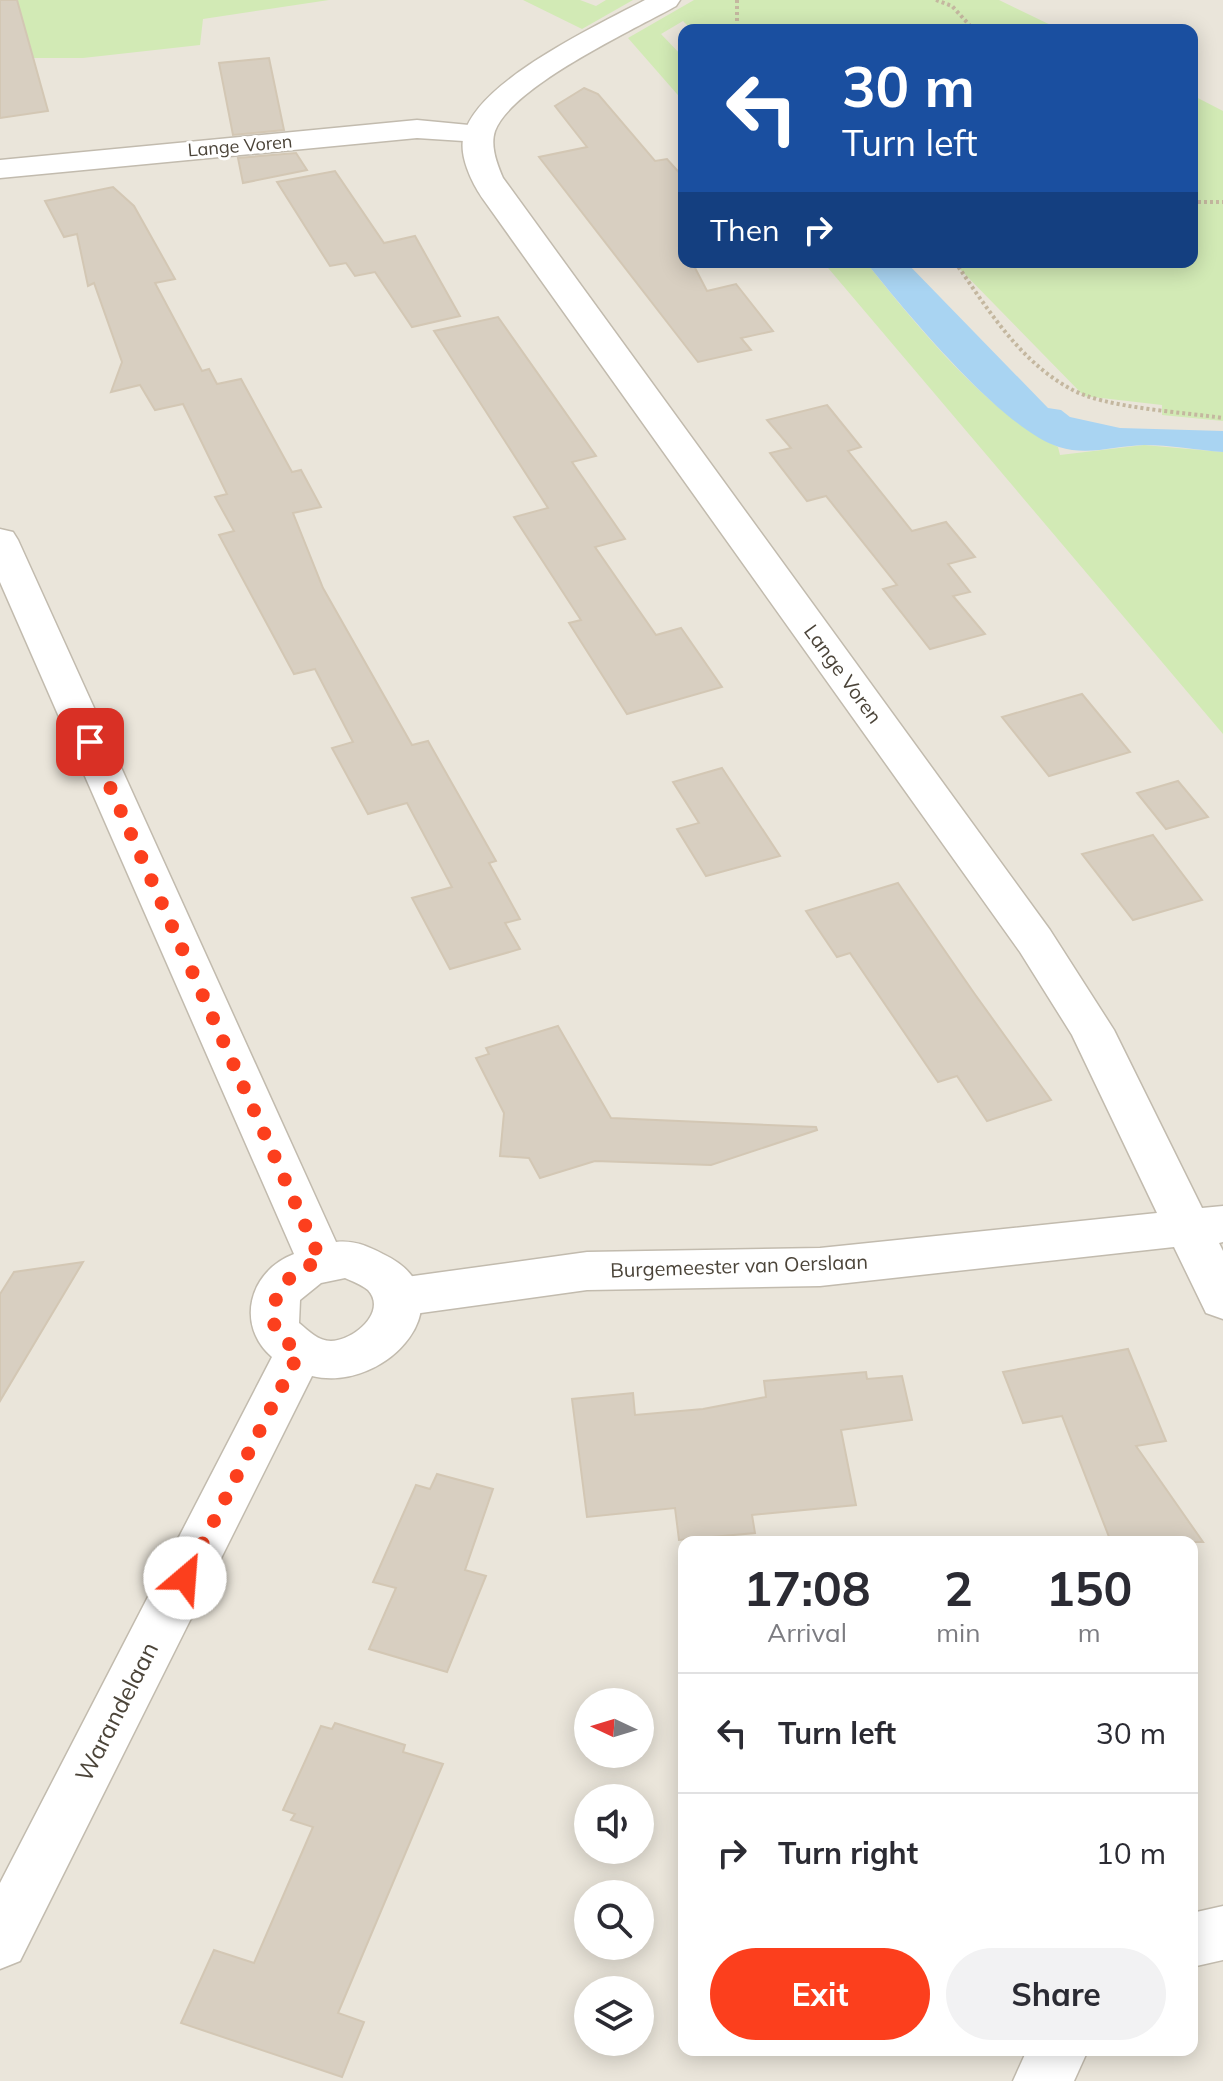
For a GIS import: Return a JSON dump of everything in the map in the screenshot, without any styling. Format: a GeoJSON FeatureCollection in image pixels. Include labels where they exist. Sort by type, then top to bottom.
{"type":"FeatureCollection","features":[{"type":"Feature","properties":{"kind":"street"},"geometry":{"type":"LineString","coordinates":[[479,133],[494,109],[519,84],[666,0]]}},
{"type":"Feature","properties":{"kind":"street","name":"Lange Voren"},"geometry":{"type":"LineString","coordinates":[[0,169],[417,129],[479,133],[481,162],[494,192],[1035,941],[1092,1030],[1206,1227],[1223,1300]]}},
{"type":"Feature","properties":{"kind":"street"},"geometry":{"type":"LineString","coordinates":[[0,540],[321,1261]]}},
{"type":"Feature","properties":{"kind":"street","name":"Burgemeester van Oerslaan"},"geometry":{"type":"LineString","coordinates":[[399,1297],[587,1271],[820,1267],[1206,1227]]}},
{"type":"Feature","properties":{"kind":"street"},"geometry":{"type":"LineString","coordinates":[[350,1259],[369,1264],[385,1275],[399,1297],[397,1322],[371,1350],[333,1361],[299,1353],[276,1332],[273,1304],[280,1288],[293,1274],[321,1261],[350,1259]]}},
{"type":"Feature","properties":{"kind":"street","name":"Warandelaan"},"geometry":{"type":"LineString","coordinates":[[0,1942],[299,1353]]}},
{"type":"Feature","properties":{"kind":"street"},"geometry":{"type":"LineString","coordinates":[[1198,1939],[1223,1933]]}},
{"type":"Feature","properties":{"kind":"street"},"geometry":{"type":"LineString","coordinates":[[1043,2081],[1055,2056]]}},
{"type":"Feature","properties":{"kind":"path"},"geometry":{"type":"LineString","coordinates":[[737,0],[737,24]]}},
{"type":"Feature","properties":{"kind":"path"},"geometry":{"type":"LineString","coordinates":[[936,0],[952,6],[968,24]]}},
{"type":"Feature","properties":{"kind":"path"},"geometry":{"type":"LineString","coordinates":[[1198,202],[1223,202]]}},
{"type":"Feature","properties":{"kind":"path"},"geometry":{"type":"LineString","coordinates":[[959,268],[995,319],[1036,366],[1073,391],[1117,402],[1223,418]]}},
{"type":"Feature","properties":{"kind":"shaded area"},"geometry":{"type":"Polygon","coordinates":[[[0,0],[1223,0],[1223,2081],[0,2081],[0,0]]]}},
{"type":"Feature","properties":{"kind":"green space"},"geometry":{"type":"Polygon","coordinates":[[[0,0],[329,0],[203,19],[200,45],[83,58],[17,58],[0,0]]]}},
{"type":"Feature","properties":{"kind":"green space"},"geometry":{"type":"Polygon","coordinates":[[[523,0],[580,0],[596,6],[606,0],[633,0],[582,29],[523,0]]]}},
{"type":"Feature","properties":{"kind":"green space"},"geometry":{"type":"Polygon","coordinates":[[[694,0],[999,0],[1049,24],[686,24],[683,21],[661,34],[678,52],[678,95],[628,38],[694,0]]]}},
{"type":"Feature","properties":{"kind":"green space"},"geometry":{"type":"Polygon","coordinates":[[[1198,98],[1223,111],[1223,421],[1162,415],[1162,405],[1084,396],[959,268],[1198,268],[1198,98]]]}},
{"type":"Feature","properties":{"kind":"green space"},"geometry":{"type":"Polygon","coordinates":[[[828,268],[871,268],[930,339],[979,390],[1031,432],[1058,447],[1060,455],[1144,445],[1223,452],[1223,734],[828,268]]]}},
{"type":"Feature","properties":{"kind":"water"},"geometry":{"type":"Polygon","coordinates":[[[871,268],[912,268],[1048,408],[1061,410],[1070,417],[1120,428],[1223,431],[1223,452],[1144,445],[1080,451],[1059,447],[1036,436],[984,394],[871,268]]]}},
{"type":"Feature","properties":{"kind":"building"},"geometry":{"type":"Polygon","coordinates":[[[0,0],[17,0],[48,111],[0,118],[0,0]]]}},
{"type":"Feature","properties":{"kind":"building"},"geometry":{"type":"Polygon","coordinates":[[[269,58],[284,130],[233,135],[219,63],[269,58]]]}},
{"type":"Feature","properties":{"kind":"building"},"geometry":{"type":"Polygon","coordinates":[[[584,88],[598,94],[655,161],[667,159],[678,171],[678,268],[695,268],[707,291],[736,284],[773,331],[741,338],[751,350],[698,362],[539,157],[587,147],[555,106],[584,88]]]}},
{"type":"Feature","properties":{"kind":"building"},"geometry":{"type":"Polygon","coordinates":[[[296,153],[307,170],[243,183],[238,158],[296,153]]]}},
{"type":"Feature","properties":{"kind":"building"},"geometry":{"type":"Polygon","coordinates":[[[335,171],[384,243],[415,236],[460,316],[412,327],[375,272],[355,276],[346,263],[330,266],[277,182],[335,171]]]}},
{"type":"Feature","properties":{"kind":"building"},"geometry":{"type":"Polygon","coordinates":[[[113,187],[134,206],[175,279],[155,283],[202,371],[209,369],[217,384],[241,379],[292,472],[301,470],[321,507],[293,513],[323,588],[412,745],[428,741],[496,861],[489,863],[520,919],[505,923],[520,949],[450,969],[412,898],[452,887],[407,803],[368,814],[332,748],[353,742],[315,669],[294,674],[219,535],[234,531],[215,497],[227,494],[183,404],[155,410],[140,385],[111,392],[122,362],[94,283],[88,286],[77,234],[64,237],[45,201],[113,187]]]}},
{"type":"Feature","properties":{"kind":"building"},"geometry":{"type":"Polygon","coordinates":[[[498,317],[596,456],[572,462],[625,539],[595,547],[656,635],[681,628],[722,687],[627,714],[569,623],[581,620],[514,517],[548,508],[434,331],[498,317]]]}},
{"type":"Feature","properties":{"kind":"building"},"geometry":{"type":"Polygon","coordinates":[[[827,405],[861,447],[848,451],[912,531],[946,522],[975,557],[948,564],[970,592],[953,596],[985,634],[930,649],[883,589],[897,585],[826,496],[807,501],[770,453],[791,448],[767,420],[827,405]]]}},
{"type":"Feature","properties":{"kind":"building"},"geometry":{"type":"Polygon","coordinates":[[[1082,694],[1130,752],[1049,776],[1002,717],[1082,694]]]}},
{"type":"Feature","properties":{"kind":"building"},"geometry":{"type":"Polygon","coordinates":[[[722,768],[780,856],[706,876],[677,829],[699,823],[673,782],[722,768]]]}},
{"type":"Feature","properties":{"kind":"building"},"geometry":{"type":"Polygon","coordinates":[[[1178,781],[1208,817],[1166,829],[1137,793],[1178,781]]]}},
{"type":"Feature","properties":{"kind":"building"},"geometry":{"type":"Polygon","coordinates":[[[1153,835],[1202,900],[1133,920],[1082,854],[1153,835]]]}},
{"type":"Feature","properties":{"kind":"building"},"geometry":{"type":"Polygon","coordinates":[[[898,883],[1051,1100],[987,1121],[957,1076],[938,1082],[850,953],[837,957],[806,911],[898,883]]]}},
{"type":"Feature","properties":{"kind":"building"},"geometry":{"type":"Polygon","coordinates":[[[558,1026],[611,1118],[816,1127],[817,1130],[711,1165],[595,1161],[540,1178],[529,1158],[500,1156],[504,1113],[476,1058],[489,1054],[486,1048],[558,1026]]]}},
{"type":"Feature","properties":{"kind":"building"},"geometry":{"type":"Polygon","coordinates":[[[83,1262],[0,1401],[0,1294],[14,1272],[83,1262]]]}},
{"type":"Feature","properties":{"kind":"building"},"geometry":{"type":"Polygon","coordinates":[[[1128,1349],[1166,1441],[1136,1446],[1203,1542],[1198,1542],[1198,1536],[1109,1536],[1062,1416],[1023,1423],[1003,1372],[1128,1349]]]}},
{"type":"Feature","properties":{"kind":"building"},"geometry":{"type":"Polygon","coordinates":[[[866,1372],[867,1379],[902,1376],[912,1420],[841,1430],[856,1505],[752,1515],[755,1533],[722,1536],[678,1536],[675,1508],[587,1517],[572,1399],[633,1393],[635,1415],[703,1409],[766,1397],[764,1381],[866,1372]]]}},
{"type":"Feature","properties":{"kind":"building"},"geometry":{"type":"Polygon","coordinates":[[[437,1474],[493,1489],[465,1570],[486,1576],[447,1672],[369,1649],[396,1588],[373,1582],[416,1485],[430,1489],[437,1474]]]}},
{"type":"Feature","properties":{"kind":"building"},"geometry":{"type":"Polygon","coordinates":[[[335,1723],[405,1745],[403,1752],[443,1764],[338,2013],[364,2022],[342,2077],[181,2023],[214,1950],[254,1963],[313,1827],[291,1820],[295,1814],[283,1810],[321,1726],[332,1729],[335,1723]]]}},
{"type":"Feature","properties":{"kind":"route"},"geometry":{"type":"LineString","coordinates":[[90,742],[321,1261],[293,1274],[280,1288],[273,1304],[272,1318],[276,1332],[285,1344],[299,1353],[185,1578]]}}]}
